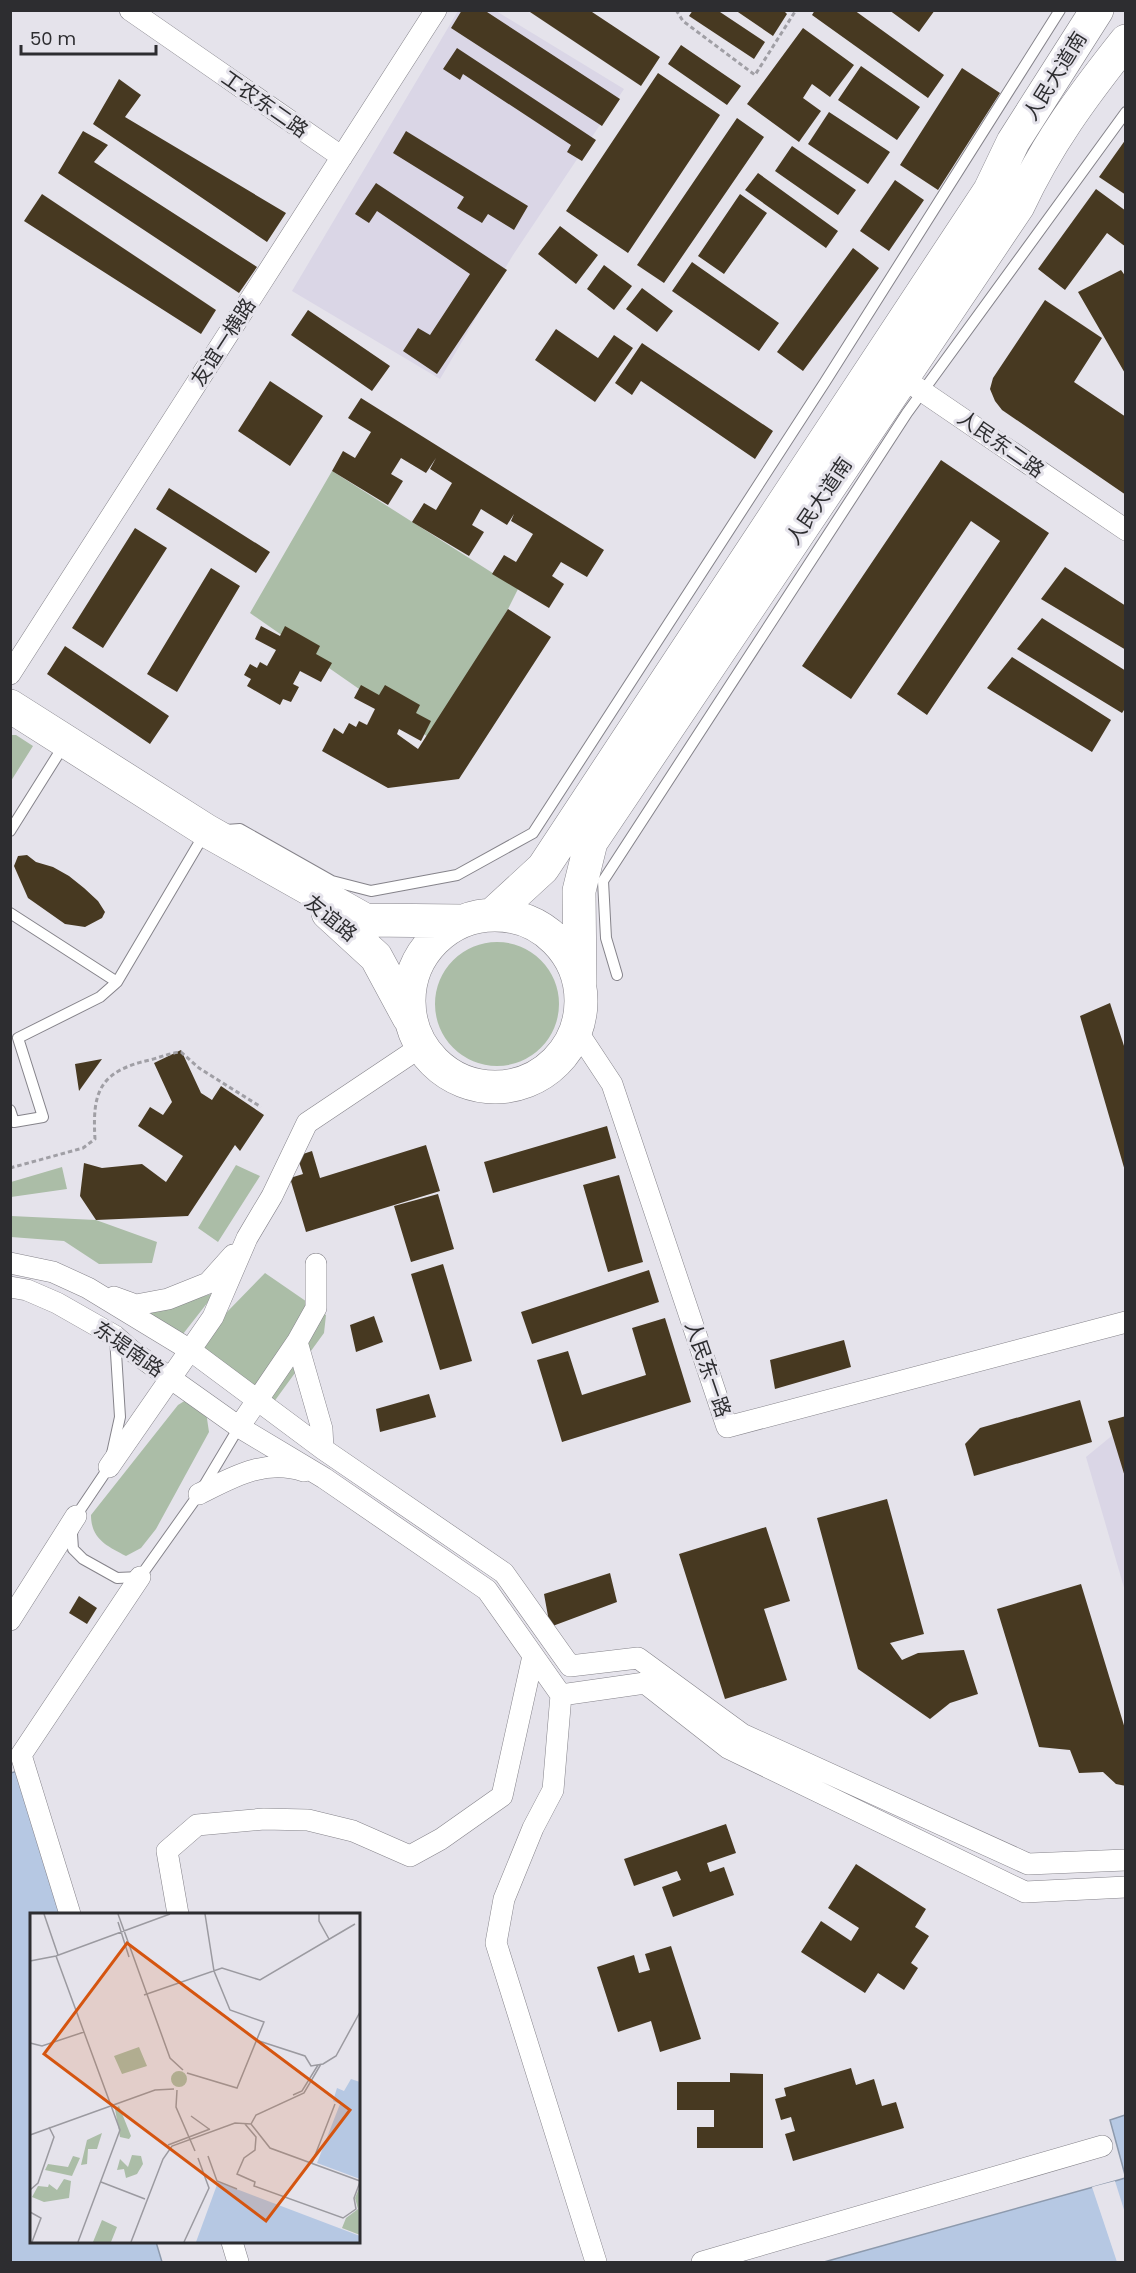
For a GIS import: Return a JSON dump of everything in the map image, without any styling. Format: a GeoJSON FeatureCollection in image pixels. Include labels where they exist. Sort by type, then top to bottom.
{"type":"FeatureCollection","features":[{"type":"Feature","properties":{"kind":"main road","name":"人民大道南"},"geometry":{"type":"LineString","coordinates":[[580,984],[579,891],[591,842],[889,369],[990,190],[1013,142],[1097,10]]}},
{"type":"Feature","properties":{"kind":"main road","name":"人民大道南"},"geometry":{"type":"LineString","coordinates":[[477,918],[543,868],[889,369],[1018,206],[1051,143],[1125,41]]}},
{"type":"Feature","properties":{"kind":"main road","name":"友谊路"},"geometry":{"type":"LineString","coordinates":[[10,706],[212,834],[314,902],[352,933],[381,965],[417,1036]]}},
{"type":"Feature","properties":{"kind":"main road","name":"友谊路"},"geometry":{"type":"LineString","coordinates":[[212,834],[365,920],[477,918]]}},
{"type":"Feature","properties":{"kind":"main road"},"geometry":{"type":"LineString","coordinates":[[477,918],[516,918],[538,927],[557,942],[572,961],[580,984],[582,1007],[577,1030],[564,1055],[543,1074],[518,1085],[491,1088],[464,1082],[440,1067],[417,1036],[409,1001],[413,976],[424,953],[435,941],[477,918]]}},
{"type":"Feature","properties":{"kind":"street","name":"工农东二路"},"geometry":{"type":"LineString","coordinates":[[130,10],[342,157]]}},
{"type":"Feature","properties":{"kind":"street","name":"友谊一横路"},"geometry":{"type":"LineString","coordinates":[[10,674],[436,10]]}},
{"type":"Feature","properties":{"kind":"street","name":"人民东二路"},"geometry":{"type":"LineString","coordinates":[[889,369],[1125,530]]}},
{"type":"Feature","properties":{"kind":"street","name":"人民东一路"},"geometry":{"type":"LineString","coordinates":[[577,1030],[612,1084],[727,1426],[1125,1322]]}},
{"type":"Feature","properties":{"kind":"street"},"geometry":{"type":"LineString","coordinates":[[109,1467],[213,1317],[247,1238],[272,1196],[307,1123],[417,1036]]}},
{"type":"Feature","properties":{"kind":"street"},"geometry":{"type":"LineString","coordinates":[[88,1288],[136,1305],[168,1299],[208,1283],[247,1238]]}},
{"type":"Feature","properties":{"kind":"street","name":"东堤南路"},"geometry":{"type":"LineString","coordinates":[[10,1263],[53,1272],[88,1288],[190,1350],[323,1449],[504,1573],[570,1666],[638,1658],[742,1734],[1028,1864],[1125,1860]]}},
{"type":"Feature","properties":{"kind":"street"},"geometry":{"type":"LineString","coordinates":[[239,1427],[297,1342],[316,1308],[316,1264]]}},
{"type":"Feature","properties":{"kind":"street","name":"东堤南路"},"geometry":{"type":"LineString","coordinates":[[10,1287],[27,1290],[57,1303],[115,1336],[239,1427],[324,1478]]}},
{"type":"Feature","properties":{"kind":"street"},"geometry":{"type":"LineString","coordinates":[[297,1342],[322,1429],[323,1449]]}},
{"type":"Feature","properties":{"kind":"street"},"geometry":{"type":"LineString","coordinates":[[199,1494],[245,1471],[279,1465],[324,1478],[487,1590],[561,1695],[553,1790],[533,1828],[504,1899],[496,1943],[596,2262]]}},
{"type":"Feature","properties":{"kind":"street"},"geometry":{"type":"LineString","coordinates":[[10,1620],[76,1516]]}},
{"type":"Feature","properties":{"kind":"street"},"geometry":{"type":"LineString","coordinates":[[70,1913],[21,1755],[140,1577]]}},
{"type":"Feature","properties":{"kind":"street"},"geometry":{"type":"LineString","coordinates":[[178,1913],[167,1851],[197,1825],[264,1820],[308,1820],[353,1831],[410,1856],[441,1839],[502,1796],[533,1656]]}},
{"type":"Feature","properties":{"kind":"street"},"geometry":{"type":"LineString","coordinates":[[561,1695],[645,1683],[728,1748],[1025,1892],[1125,1887]]}},
{"type":"Feature","properties":{"kind":"street"},"geometry":{"type":"LineString","coordinates":[[702,2262],[1102,2146]]}},
{"type":"Feature","properties":{"kind":"street"},"geometry":{"type":"LineString","coordinates":[[233,2243],[238,2262]]}},
{"type":"Feature","properties":{"kind":"lane"},"geometry":{"type":"LineString","coordinates":[[10,1110],[14,1122],[43,1117],[18,1038],[100,997],[117,982],[212,834],[240,829],[332,881],[371,891],[457,875],[533,833],[825,382],[1060,10]]}},
{"type":"Feature","properties":{"kind":"lane"},"geometry":{"type":"LineString","coordinates":[[617,975],[606,938],[603,881],[908,413],[1125,112]]}},
{"type":"Feature","properties":{"kind":"lane"},"geometry":{"type":"LineString","coordinates":[[10,831],[65,742]]}},
{"type":"Feature","properties":{"kind":"lane"},"geometry":{"type":"LineString","coordinates":[[10,913],[117,982]]}},
{"type":"Feature","properties":{"kind":"lane"},"geometry":{"type":"LineString","coordinates":[[115,1336],[120,1417],[109,1467],[76,1516],[72,1534],[73,1549],[83,1559],[117,1578],[140,1577],[199,1494],[239,1427]]}},
{"type":"Feature","properties":{"kind":"path"},"geometry":{"type":"LineString","coordinates":[[676,10],[682,21],[755,75],[796,10]]}},
{"type":"Feature","properties":{"kind":"path"},"geometry":{"type":"LineString","coordinates":[[10,1168],[82,1148],[95,1139],[96,1097],[103,1082],[121,1068],[170,1053],[181,1052],[199,1068],[261,1107]]}},
{"type":"Feature","properties":{"kind":"shaded area"},"geometry":{"type":"Polygon","coordinates":[[[458,11],[496,11],[624,89],[513,255],[440,379],[292,291],[458,11]]]}},
{"type":"Feature","properties":{"kind":"shaded area"},"geometry":{"type":"Polygon","coordinates":[[[1125,1425],[1125,1591],[1086,1457],[1125,1425]]]}},
{"type":"Feature","properties":{"kind":"green space"},"geometry":{"type":"Polygon","coordinates":[[[332,471],[518,589],[508,609],[428,737],[250,613],[332,471]]]}},
{"type":"Feature","properties":{"kind":"green space"},"geometry":{"type":"Polygon","coordinates":[[[11,735],[16,735],[33,746],[11,781],[11,735]]]}},
{"type":"Feature","properties":{"kind":"green space"},"geometry":{"type":"Polygon","coordinates":[[[497,942],[521,947],[532,952],[541,960],[549,969],[554,980],[559,1004],[554,1028],[549,1039],[541,1048],[532,1056],[521,1061],[497,1066],[473,1061],[462,1056],[453,1048],[445,1039],[440,1028],[435,1004],[440,980],[445,969],[453,960],[462,952],[473,947],[497,942]]]}},
{"type":"Feature","properties":{"kind":"green space"},"geometry":{"type":"Polygon","coordinates":[[[236,1165],[260,1176],[218,1242],[198,1228],[236,1165]]]}},
{"type":"Feature","properties":{"kind":"green space"},"geometry":{"type":"Polygon","coordinates":[[[62,1167],[67,1189],[11,1197],[11,1182],[62,1167]]]}},
{"type":"Feature","properties":{"kind":"green space"},"geometry":{"type":"Polygon","coordinates":[[[11,1216],[96,1220],[157,1242],[152,1263],[99,1264],[64,1241],[11,1237],[11,1216]]]}},
{"type":"Feature","properties":{"kind":"green space"},"geometry":{"type":"Polygon","coordinates":[[[265,1273],[326,1315],[324,1333],[263,1417],[190,1350],[265,1273]]]}},
{"type":"Feature","properties":{"kind":"green space"},"geometry":{"type":"Polygon","coordinates":[[[215,1293],[183,1334],[134,1316],[215,1293]]]}},
{"type":"Feature","properties":{"kind":"green space"},"geometry":{"type":"Polygon","coordinates":[[[186,1400],[206,1412],[209,1432],[156,1529],[141,1548],[126,1556],[101,1541],[94,1530],[91,1515],[178,1405],[186,1400]]]}},
{"type":"Feature","properties":{"kind":"water"},"geometry":{"type":"Polygon","coordinates":[[[19,1771],[61,1913],[30,1913],[30,2243],[156,2243],[162,2262],[11,2262],[10,1773],[19,1771]]]}},
{"type":"Feature","properties":{"kind":"water"},"geometry":{"type":"Polygon","coordinates":[[[1126,2115],[1125,2175],[1110,2120],[1126,2115]]]}},
{"type":"Feature","properties":{"kind":"water"},"geometry":{"type":"Polygon","coordinates":[[[1125,2178],[1125,2262],[824,2262],[1115,2181],[1125,2178]]]}},
{"type":"Feature","properties":{"kind":"pier"},"geometry":{"type":"Polygon","coordinates":[[[1115,2181],[1125,2213],[1125,2262],[1117,2262],[1092,2187],[1115,2181]]]}},
{"type":"Feature","properties":{"kind":"building"},"geometry":{"type":"Polygon","coordinates":[[[462,10],[484,10],[620,99],[602,126],[451,28],[462,10]]]}},
{"type":"Feature","properties":{"kind":"building"},"geometry":{"type":"Polygon","coordinates":[[[527,10],[589,10],[660,57],[641,86],[527,10]]]}},
{"type":"Feature","properties":{"kind":"building"},"geometry":{"type":"Polygon","coordinates":[[[693,10],[717,10],[765,42],[754,59],[689,16],[693,10]]]}},
{"type":"Feature","properties":{"kind":"building"},"geometry":{"type":"Polygon","coordinates":[[[735,10],[783,10],[787,14],[773,36],[735,10]]]}},
{"type":"Feature","properties":{"kind":"building"},"geometry":{"type":"Polygon","coordinates":[[[815,10],[854,10],[944,75],[928,98],[812,15],[815,10]]]}},
{"type":"Feature","properties":{"kind":"building"},"geometry":{"type":"Polygon","coordinates":[[[889,10],[935,10],[919,32],[889,10]]]}},
{"type":"Feature","properties":{"kind":"building"},"geometry":{"type":"Polygon","coordinates":[[[803,28],[854,65],[830,97],[812,84],[803,98],[821,111],[799,142],[747,104],[803,28]]]}},
{"type":"Feature","properties":{"kind":"building"},"geometry":{"type":"Polygon","coordinates":[[[681,45],[741,86],[727,105],[668,64],[681,45]]]}},
{"type":"Feature","properties":{"kind":"building"},"geometry":{"type":"Polygon","coordinates":[[[457,48],[596,140],[582,161],[567,152],[571,145],[463,74],[460,80],[443,69],[457,48]]]}},
{"type":"Feature","properties":{"kind":"building"},"geometry":{"type":"Polygon","coordinates":[[[861,66],[920,107],[897,140],[838,100],[861,66]]]}},
{"type":"Feature","properties":{"kind":"building"},"geometry":{"type":"Polygon","coordinates":[[[962,68],[1000,93],[938,190],[900,165],[962,68]]]}},
{"type":"Feature","properties":{"kind":"building"},"geometry":{"type":"Polygon","coordinates":[[[658,73],[720,115],[628,253],[566,211],[658,73]]]}},
{"type":"Feature","properties":{"kind":"building"},"geometry":{"type":"Polygon","coordinates":[[[119,79],[141,95],[125,117],[286,213],[267,242],[93,124],[119,79]]]}},
{"type":"Feature","properties":{"kind":"building"},"geometry":{"type":"Polygon","coordinates":[[[829,112],[890,152],[868,184],[808,144],[829,112]]]}},
{"type":"Feature","properties":{"kind":"building"},"geometry":{"type":"Polygon","coordinates":[[[737,118],[764,137],[664,283],[637,265],[737,118]]]}},
{"type":"Feature","properties":{"kind":"building"},"geometry":{"type":"Polygon","coordinates":[[[83,131],[108,145],[94,162],[257,267],[239,293],[58,173],[83,131]]]}},
{"type":"Feature","properties":{"kind":"building"},"geometry":{"type":"Polygon","coordinates":[[[406,131],[528,206],[514,230],[488,214],[482,223],[457,208],[464,197],[393,153],[406,131]]]}},
{"type":"Feature","properties":{"kind":"building"},"geometry":{"type":"Polygon","coordinates":[[[1126,139],[1126,195],[1099,177],[1126,139]]]}},
{"type":"Feature","properties":{"kind":"building"},"geometry":{"type":"Polygon","coordinates":[[[792,146],[856,190],[838,215],[775,171],[792,146]]]}},
{"type":"Feature","properties":{"kind":"building"},"geometry":{"type":"Polygon","coordinates":[[[758,173],[838,231],[826,248],[745,190],[758,173]]]}},
{"type":"Feature","properties":{"kind":"building"},"geometry":{"type":"Polygon","coordinates":[[[895,180],[924,200],[889,251],[860,231],[895,180]]]}},
{"type":"Feature","properties":{"kind":"building"},"geometry":{"type":"Polygon","coordinates":[[[376,183],[507,270],[437,374],[403,351],[418,328],[430,335],[470,274],[377,211],[369,223],[355,214],[376,183]]]}},
{"type":"Feature","properties":{"kind":"building"},"geometry":{"type":"Polygon","coordinates":[[[1096,189],[1126,211],[1126,247],[1107,233],[1065,290],[1038,269],[1096,189]]]}},
{"type":"Feature","properties":{"kind":"building"},"geometry":{"type":"Polygon","coordinates":[[[42,194],[216,310],[201,334],[24,221],[42,194]]]}},
{"type":"Feature","properties":{"kind":"building"},"geometry":{"type":"Polygon","coordinates":[[[740,194],[767,213],[724,274],[698,256],[740,194]]]}},
{"type":"Feature","properties":{"kind":"building"},"geometry":{"type":"Polygon","coordinates":[[[560,226],[598,255],[576,284],[538,254],[560,226]]]}},
{"type":"Feature","properties":{"kind":"building"},"geometry":{"type":"Polygon","coordinates":[[[853,248],[879,268],[803,371],[777,352],[853,248]]]}},
{"type":"Feature","properties":{"kind":"building"},"geometry":{"type":"Polygon","coordinates":[[[692,262],[779,323],[759,351],[672,291],[692,262]]]}},
{"type":"Feature","properties":{"kind":"building"},"geometry":{"type":"Polygon","coordinates":[[[604,265],[632,286],[614,310],[587,289],[604,265]]]}},
{"type":"Feature","properties":{"kind":"building"},"geometry":{"type":"Polygon","coordinates":[[[1121,270],[1126,277],[1126,375],[1078,292],[1121,270]]]}},
{"type":"Feature","properties":{"kind":"building"},"geometry":{"type":"Polygon","coordinates":[[[642,288],[673,311],[657,332],[626,309],[642,288]]]}},
{"type":"Feature","properties":{"kind":"building"},"geometry":{"type":"Polygon","coordinates":[[[1045,300],[1102,338],[1074,382],[1126,417],[1126,495],[1002,410],[990,389],[993,378],[1045,300]]]}},
{"type":"Feature","properties":{"kind":"building"},"geometry":{"type":"Polygon","coordinates":[[[308,310],[390,366],[372,391],[291,335],[308,310]]]}},
{"type":"Feature","properties":{"kind":"building"},"geometry":{"type":"Polygon","coordinates":[[[556,329],[598,358],[614,335],[633,348],[595,402],[535,360],[556,329]]]}},
{"type":"Feature","properties":{"kind":"building"},"geometry":{"type":"Polygon","coordinates":[[[642,343],[773,431],[755,459],[641,381],[632,395],[615,383],[642,343]]]}},
{"type":"Feature","properties":{"kind":"building"},"geometry":{"type":"Polygon","coordinates":[[[270,381],[323,416],[290,466],[238,431],[270,381]]]}},
{"type":"Feature","properties":{"kind":"building"},"geometry":{"type":"Polygon","coordinates":[[[361,398],[604,550],[587,577],[561,562],[552,576],[564,584],[549,608],[492,574],[504,555],[516,562],[533,534],[511,521],[514,514],[507,525],[481,509],[472,525],[484,532],[469,556],[412,522],[424,503],[436,510],[452,483],[430,469],[436,458],[426,473],[401,458],[391,474],[403,481],[388,505],[332,471],[343,451],[355,458],[371,432],[348,418],[361,398]]]}},
{"type":"Feature","properties":{"kind":"building"},"geometry":{"type":"Polygon","coordinates":[[[941,460],[1049,533],[927,715],[897,694],[1000,541],[971,521],[851,699],[802,666],[941,460]]]}},
{"type":"Feature","properties":{"kind":"building"},"geometry":{"type":"Polygon","coordinates":[[[169,488],[270,552],[256,573],[156,509],[169,488]]]}},
{"type":"Feature","properties":{"kind":"building"},"geometry":{"type":"Polygon","coordinates":[[[135,528],[167,548],[103,648],[72,628],[135,528]]]}},
{"type":"Feature","properties":{"kind":"building"},"geometry":{"type":"Polygon","coordinates":[[[1065,567],[1126,606],[1126,650],[1041,599],[1065,567]]]}},
{"type":"Feature","properties":{"kind":"building"},"geometry":{"type":"Polygon","coordinates":[[[211,568],[240,586],[177,692],[147,674],[211,568]]]}},
{"type":"Feature","properties":{"kind":"building"},"geometry":{"type":"Polygon","coordinates":[[[508,609],[551,637],[459,779],[388,788],[322,751],[334,728],[343,734],[349,723],[356,727],[359,721],[367,725],[375,709],[354,698],[361,685],[379,695],[385,685],[420,705],[416,713],[431,721],[421,741],[399,729],[397,734],[418,749],[508,609]]]}},
{"type":"Feature","properties":{"kind":"building"},"geometry":{"type":"Polygon","coordinates":[[[1042,618],[1126,671],[1126,707],[1122,713],[1017,649],[1042,618]]]}},
{"type":"Feature","properties":{"kind":"building"},"geometry":{"type":"Polygon","coordinates":[[[261,626],[280,636],[285,626],[320,646],[316,654],[332,663],[321,682],[300,671],[293,684],[299,687],[291,702],[283,699],[280,705],[247,686],[251,679],[244,675],[250,664],[257,668],[260,662],[267,666],[276,650],[255,639],[261,626]]]}},
{"type":"Feature","properties":{"kind":"building"},"geometry":{"type":"Polygon","coordinates":[[[65,646],[169,716],[150,744],[47,674],[65,646]]]}},
{"type":"Feature","properties":{"kind":"building"},"geometry":{"type":"Polygon","coordinates":[[[1012,657],[1111,720],[1092,752],[987,688],[1012,657]]]}},
{"type":"Feature","properties":{"kind":"building"},"geometry":{"type":"Polygon","coordinates":[[[27,855],[36,862],[53,867],[69,876],[84,888],[98,901],[105,912],[102,918],[85,927],[65,924],[28,898],[14,866],[18,856],[27,855]]]}},
{"type":"Feature","properties":{"kind":"building"},"geometry":{"type":"Polygon","coordinates":[[[1110,1003],[1126,1052],[1125,1171],[1080,1016],[1110,1003]]]}},
{"type":"Feature","properties":{"kind":"building"},"geometry":{"type":"Polygon","coordinates":[[[181,1050],[201,1093],[212,1100],[221,1086],[264,1115],[240,1151],[235,1145],[188,1216],[96,1220],[80,1196],[84,1163],[102,1168],[142,1164],[166,1182],[183,1156],[138,1126],[150,1107],[163,1115],[172,1102],[154,1063],[181,1050]]]}},
{"type":"Feature","properties":{"kind":"building"},"geometry":{"type":"Polygon","coordinates":[[[102,1059],[79,1091],[75,1064],[102,1059]]]}},
{"type":"Feature","properties":{"kind":"building"},"geometry":{"type":"Polygon","coordinates":[[[607,1126],[616,1158],[493,1193],[484,1162],[607,1126]]]}},
{"type":"Feature","properties":{"kind":"building"},"geometry":{"type":"Polygon","coordinates":[[[426,1145],[440,1191],[306,1232],[290,1178],[303,1174],[297,1156],[312,1151],[320,1178],[426,1145]]]}},
{"type":"Feature","properties":{"kind":"building"},"geometry":{"type":"Polygon","coordinates":[[[619,1175],[643,1262],[608,1272],[583,1185],[619,1175]]]}},
{"type":"Feature","properties":{"kind":"building"},"geometry":{"type":"Polygon","coordinates":[[[438,1194],[454,1249],[411,1262],[394,1206],[438,1194]]]}},
{"type":"Feature","properties":{"kind":"building"},"geometry":{"type":"Polygon","coordinates":[[[443,1264],[472,1361],[440,1370],[411,1274],[443,1264]]]}},
{"type":"Feature","properties":{"kind":"building"},"geometry":{"type":"Polygon","coordinates":[[[649,1270],[659,1302],[532,1344],[521,1312],[649,1270]]]}},
{"type":"Feature","properties":{"kind":"building"},"geometry":{"type":"Polygon","coordinates":[[[374,1316],[383,1342],[356,1352],[350,1325],[374,1316]]]}},
{"type":"Feature","properties":{"kind":"building"},"geometry":{"type":"Polygon","coordinates":[[[665,1318],[691,1402],[562,1442],[537,1360],[568,1351],[582,1395],[646,1375],[632,1328],[665,1318]]]}},
{"type":"Feature","properties":{"kind":"building"},"geometry":{"type":"Polygon","coordinates":[[[844,1340],[851,1367],[775,1389],[770,1360],[844,1340]]]}},
{"type":"Feature","properties":{"kind":"building"},"geometry":{"type":"Polygon","coordinates":[[[429,1394],[436,1417],[380,1432],[376,1409],[429,1394]]]}},
{"type":"Feature","properties":{"kind":"building"},"geometry":{"type":"Polygon","coordinates":[[[1080,1400],[1092,1442],[974,1476],[965,1444],[980,1428],[1080,1400]]]}},
{"type":"Feature","properties":{"kind":"building"},"geometry":{"type":"Polygon","coordinates":[[[1126,1416],[1126,1477],[1125,1477],[1108,1421],[1126,1416]]]}},
{"type":"Feature","properties":{"kind":"building"},"geometry":{"type":"Polygon","coordinates":[[[887,1499],[924,1634],[890,1643],[902,1660],[918,1653],[964,1650],[978,1694],[950,1703],[930,1719],[858,1669],[817,1518],[887,1499]]]}},
{"type":"Feature","properties":{"kind":"building"},"geometry":{"type":"Polygon","coordinates":[[[766,1527],[790,1601],[764,1609],[787,1680],[725,1699],[679,1554],[766,1527]]]}},
{"type":"Feature","properties":{"kind":"building"},"geometry":{"type":"Polygon","coordinates":[[[610,1573],[617,1602],[550,1627],[544,1594],[610,1573]]]}},
{"type":"Feature","properties":{"kind":"building"},"geometry":{"type":"Polygon","coordinates":[[[1081,1584],[1126,1732],[1126,1786],[1116,1784],[1103,1772],[1079,1773],[1070,1750],[1039,1747],[997,1609],[1081,1584]]]}},
{"type":"Feature","properties":{"kind":"building"},"geometry":{"type":"Polygon","coordinates":[[[79,1596],[97,1608],[87,1624],[69,1613],[79,1596]]]}},
{"type":"Feature","properties":{"kind":"building"},"geometry":{"type":"Polygon","coordinates":[[[726,1824],[736,1853],[707,1863],[710,1872],[724,1867],[734,1895],[673,1917],[662,1887],[681,1880],[677,1871],[634,1886],[624,1859],[726,1824]]]}},
{"type":"Feature","properties":{"kind":"building"},"geometry":{"type":"Polygon","coordinates":[[[856,1864],[926,1909],[915,1927],[929,1936],[911,1963],[918,1968],[904,1990],[878,1973],[865,1993],[801,1952],[821,1921],[851,1941],[859,1928],[828,1908],[856,1864]]]}},
{"type":"Feature","properties":{"kind":"building"},"geometry":{"type":"Polygon","coordinates":[[[671,1946],[701,2039],[660,2052],[651,2021],[618,2032],[597,1967],[634,1955],[639,1973],[650,1970],[645,1954],[671,1946]]]}},
{"type":"Feature","properties":{"kind":"building"},"geometry":{"type":"Polygon","coordinates":[[[851,2068],[856,2085],[874,2079],[882,2106],[896,2102],[904,2128],[793,2161],[785,2134],[795,2131],[791,2117],[781,2120],[775,2099],[786,2096],[784,2088],[851,2068]]]}},
{"type":"Feature","properties":{"kind":"building"},"geometry":{"type":"Polygon","coordinates":[[[730,2073],[763,2074],[763,2148],[697,2148],[697,2127],[714,2127],[714,2110],[677,2110],[677,2082],[730,2082],[730,2073]]]}}]}
